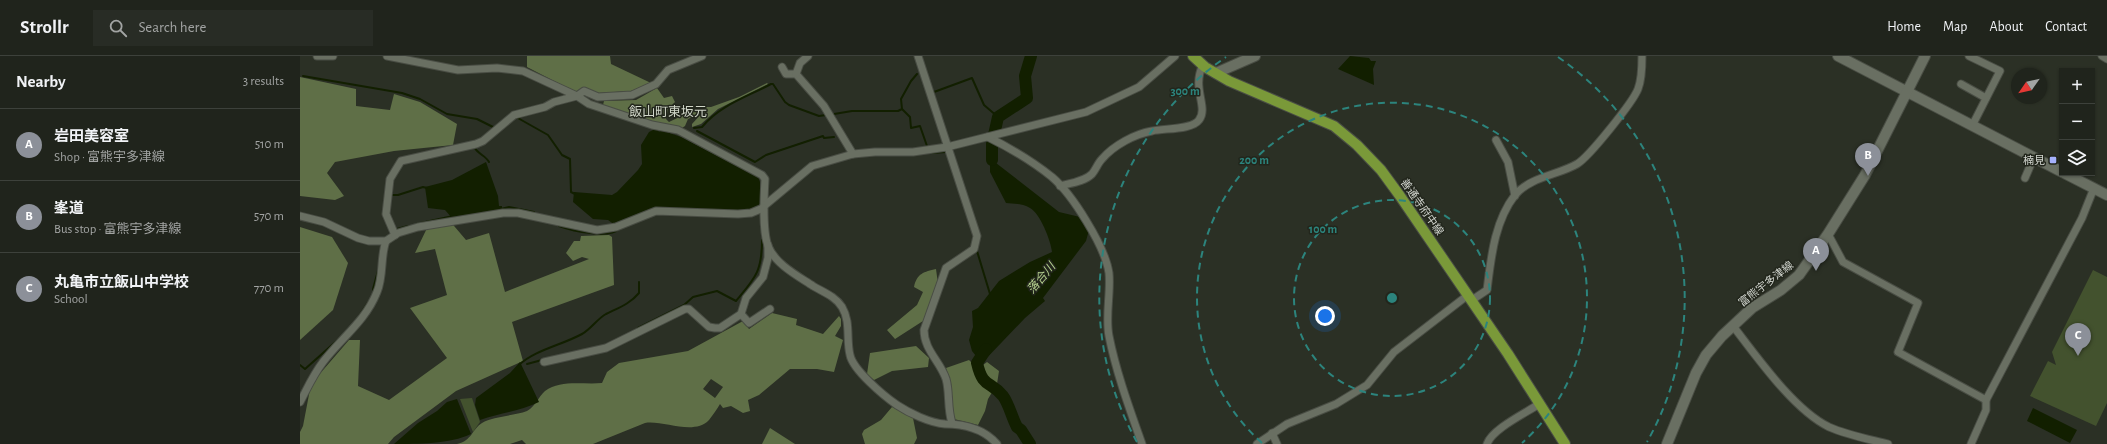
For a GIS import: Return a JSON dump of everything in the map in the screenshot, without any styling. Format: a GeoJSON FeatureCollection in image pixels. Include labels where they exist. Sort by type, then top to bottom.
{"type":"FeatureCollection","features":[{"type":"Feature","properties":{"kind":"main road","name":"善通寺府中線"},"geometry":{"type":"LineString","coordinates":[[1193,56],[1203,65],[1216,73],[1258,94],[1315,117],[1345,134],[1376,165],[1392,185],[1470,298],[1565,444]]}},
{"type":"Feature","properties":{"kind":"main road"},"geometry":{"type":"LineString","coordinates":[[1216,73],[1255,56]]}},
{"type":"Feature","properties":{"kind":"main road"},"geometry":{"type":"LineString","coordinates":[[1838,56],[2059,171]]}},
{"type":"Feature","properties":{"kind":"main road","name":"富熊宇多津線"},"geometry":{"type":"LineString","coordinates":[[1667,444],[1696,373],[1706,355],[1722,336],[1752,308],[1781,290],[1799,275],[1828,234],[1865,175],[1925,56]]}},
{"type":"Feature","properties":{"kind":"main road"},"geometry":{"type":"LineString","coordinates":[[2069,176],[2107,195]]}},
{"type":"Feature","properties":{"kind":"street"},"geometry":{"type":"LineString","coordinates":[[317,56],[333,56]]}},
{"type":"Feature","properties":{"kind":"street"},"geometry":{"type":"LineString","coordinates":[[387,56],[458,70],[497,68],[523,71],[577,96],[589,104],[652,125],[678,130],[762,175],[765,179],[763,207],[768,245],[768,258],[763,277],[746,298],[741,314],[720,328],[715,328],[709,327],[689,309],[679,310],[606,348],[544,362]]}},
{"type":"Feature","properties":{"kind":"street"},"geometry":{"type":"LineString","coordinates":[[395,235],[386,214],[390,179],[401,161],[476,144],[483,141],[506,120],[514,115],[545,107],[554,102],[577,96],[584,91],[598,97],[632,95],[656,84],[668,70],[702,56]]}},
{"type":"Feature","properties":{"kind":"street"},"geometry":{"type":"LineString","coordinates":[[796,74],[800,63],[808,56]]}},
{"type":"Feature","properties":{"kind":"street"},"geometry":{"type":"LineString","coordinates":[[918,56],[977,236],[974,249],[946,268],[924,330],[924,339],[946,378],[949,414],[952,423]]}},
{"type":"Feature","properties":{"kind":"street"},"geometry":{"type":"LineString","coordinates":[[300,216],[324,222],[358,238],[369,241],[386,241],[395,235],[418,227],[503,213],[518,213],[597,230],[616,227],[656,211],[738,214],[751,213],[763,207],[812,166],[852,154],[875,152],[913,152],[947,147],[1086,112],[1140,87],[1175,56]]}},
{"type":"Feature","properties":{"kind":"street"},"geometry":{"type":"LineString","coordinates":[[1256,444],[1287,424],[1336,404],[1367,385],[1394,352],[1470,298],[1487,290],[1490,262],[1494,244],[1500,225],[1515,196],[1526,186],[1577,164],[1588,155],[1634,97],[1641,81],[1642,56]]}},
{"type":"Feature","properties":{"kind":"street"},"geometry":{"type":"LineString","coordinates":[[1969,56],[2000,71],[1972,126]]}},
{"type":"Feature","properties":{"kind":"street"},"geometry":{"type":"LineString","coordinates":[[2102,56],[2107,59]]}},
{"type":"Feature","properties":{"kind":"street"},"geometry":{"type":"LineString","coordinates":[[1060,186],[1086,178],[1108,153],[1129,139],[1152,131],[1189,126],[1198,122],[1203,112],[1203,106],[1198,93],[1198,79],[1203,65]]}},
{"type":"Feature","properties":{"kind":"street"},"geometry":{"type":"LineString","coordinates":[[782,67],[786,74],[796,74],[824,106],[852,154]]}},
{"type":"Feature","properties":{"kind":"street"},"geometry":{"type":"LineString","coordinates":[[1961,84],[1986,98]]}},
{"type":"Feature","properties":{"kind":"street"},"geometry":{"type":"LineString","coordinates":[[992,136],[1039,168],[1060,186],[1096,236],[1105,256],[1109,273],[1109,335],[1142,444]]}},
{"type":"Feature","properties":{"kind":"street"},"geometry":{"type":"LineString","coordinates":[[1496,140],[1508,162],[1515,196]]}},
{"type":"Feature","properties":{"kind":"street"},"geometry":{"type":"LineString","coordinates":[[2025,178],[2034,157]]}},
{"type":"Feature","properties":{"kind":"street"},"geometry":{"type":"LineString","coordinates":[[1971,444],[1986,410],[1986,400],[2082,218],[2094,188]]}},
{"type":"Feature","properties":{"kind":"street"},"geometry":{"type":"LineString","coordinates":[[1828,234],[1843,262],[1918,304],[1898,352],[1986,400]]}},
{"type":"Feature","properties":{"kind":"street"},"geometry":{"type":"LineString","coordinates":[[300,402],[311,379],[323,362],[352,332],[377,293],[381,280],[386,241]]}},
{"type":"Feature","properties":{"kind":"street"},"geometry":{"type":"LineString","coordinates":[[768,245],[778,259],[790,271],[835,298],[841,305],[845,313],[850,354],[853,364],[885,396],[898,405],[929,420],[975,428],[997,444]]}},
{"type":"Feature","properties":{"kind":"street"},"geometry":{"type":"LineString","coordinates":[[741,314],[749,323],[770,308]]}},
{"type":"Feature","properties":{"kind":"street"},"geometry":{"type":"LineString","coordinates":[[1733,326],[1782,387],[1812,417],[1829,427],[1857,437],[1888,444]]}},
{"type":"Feature","properties":{"kind":"street"},"geometry":{"type":"LineString","coordinates":[[1487,444],[1492,436],[1509,422],[1539,404]]}},
{"type":"Feature","properties":{"kind":"street"},"geometry":{"type":"LineString","coordinates":[[1272,433],[1277,444]]}},
{"type":"Feature","properties":{"kind":"shaded area"},"geometry":{"type":"Polygon","coordinates":[[[527,56],[610,56],[611,64],[651,83],[631,91],[598,93],[583,87],[577,93],[527,67],[527,56]]]}},
{"type":"Feature","properties":{"kind":"shaded area"},"geometry":{"type":"Polygon","coordinates":[[[300,77],[356,89],[356,106],[390,110],[394,94],[420,102],[457,124],[453,145],[394,151],[335,162],[327,173],[344,196],[335,200],[300,196],[300,77]]]}},
{"type":"Feature","properties":{"kind":"shaded area"},"geometry":{"type":"Polygon","coordinates":[[[767,83],[768,84],[718,109],[701,124],[692,127],[692,124],[703,112],[688,119],[685,126],[682,128],[647,120],[603,105],[604,101],[636,100],[657,88],[664,98],[672,96],[675,102],[668,109],[666,119],[669,122],[700,107],[711,107],[739,97],[767,83]]]}},
{"type":"Feature","properties":{"kind":"shaded area"},"geometry":{"type":"Polygon","coordinates":[[[449,220],[466,240],[489,233],[505,292],[589,259],[582,257],[573,261],[566,253],[574,241],[580,241],[581,236],[609,235],[612,237],[614,285],[512,322],[523,361],[456,391],[394,437],[388,444],[300,444],[300,432],[303,426],[311,384],[349,340],[360,340],[358,386],[389,400],[447,358],[410,308],[447,295],[435,249],[415,253],[429,224],[449,220]]]}},
{"type":"Feature","properties":{"kind":"shaded area"},"geometry":{"type":"Polygon","coordinates":[[[300,227],[332,237],[348,263],[333,310],[300,340],[300,227]]]}},
{"type":"Feature","properties":{"kind":"shaded area"},"geometry":{"type":"Polygon","coordinates":[[[936,269],[938,284],[923,321],[895,339],[887,330],[917,305],[923,292],[914,287],[915,282],[919,276],[925,272],[936,269]]]}},
{"type":"Feature","properties":{"kind":"shaded area"},"geometry":{"type":"Polygon","coordinates":[[[2093,270],[2107,277],[2107,403],[2096,426],[2030,396],[2048,361],[2056,365],[2052,352],[2093,270]]]}},
{"type":"Feature","properties":{"kind":"shaded area"},"geometry":{"type":"Polygon","coordinates":[[[772,313],[797,319],[796,325],[823,334],[839,316],[841,319],[841,326],[835,336],[843,340],[834,372],[817,369],[790,369],[759,395],[748,400],[750,411],[743,413],[731,406],[723,408],[720,404],[709,420],[703,425],[695,427],[645,423],[593,444],[526,444],[522,440],[510,444],[457,444],[469,438],[482,423],[498,417],[527,411],[533,407],[545,391],[551,387],[572,383],[602,383],[607,372],[619,363],[688,351],[743,321],[749,329],[772,313]],[[711,379],[703,389],[715,398],[723,387],[711,379]]]}},
{"type":"Feature","properties":{"kind":"shaded area"},"geometry":{"type":"Polygon","coordinates":[[[916,346],[929,358],[928,367],[892,371],[874,380],[867,374],[870,353],[916,346]]]}},
{"type":"Feature","properties":{"kind":"shaded area"},"geometry":{"type":"Polygon","coordinates":[[[969,360],[973,364],[983,365],[987,362],[999,371],[997,384],[988,399],[985,411],[978,425],[954,419],[951,383],[946,368],[969,360]]]}},
{"type":"Feature","properties":{"kind":"shaded area"},"geometry":{"type":"Polygon","coordinates":[[[472,398],[480,422],[473,432],[460,399],[472,398]]]}},
{"type":"Feature","properties":{"kind":"shaded area"},"geometry":{"type":"Polygon","coordinates":[[[892,407],[913,418],[917,438],[914,444],[865,444],[862,434],[864,430],[881,420],[892,407]]]}},
{"type":"Feature","properties":{"kind":"shaded area"},"geometry":{"type":"Polygon","coordinates":[[[770,428],[795,444],[762,444],[770,428]]]}},
{"type":"Feature","properties":{"kind":"water"},"geometry":{"type":"Polygon","coordinates":[[[1350,56],[1369,58],[1371,61],[1376,61],[1373,69],[1374,85],[1338,69],[1350,56]]]}},
{"type":"Feature","properties":{"kind":"water"},"geometry":{"type":"Polygon","coordinates":[[[657,128],[659,132],[661,130],[681,137],[758,177],[760,182],[760,204],[755,208],[741,211],[657,208],[615,225],[608,220],[593,219],[573,202],[574,192],[612,195],[617,192],[642,164],[641,145],[649,132],[657,128]]]}},
{"type":"Feature","properties":{"kind":"water"},"geometry":{"type":"Polygon","coordinates":[[[990,143],[998,146],[994,159],[996,163],[1059,212],[1080,217],[1089,230],[1086,241],[1043,298],[1045,301],[1025,318],[981,364],[975,362],[976,356],[972,351],[969,340],[973,327],[972,311],[978,308],[999,281],[1030,262],[1052,252],[1050,241],[1038,215],[1024,205],[1006,203],[990,172],[990,143]]]}},
{"type":"Feature","properties":{"kind":"water"},"geometry":{"type":"Polygon","coordinates":[[[486,162],[498,196],[499,206],[502,206],[502,210],[452,218],[445,210],[428,208],[425,187],[452,180],[486,162]]]}},
{"type":"Feature","properties":{"kind":"water"},"geometry":{"type":"Polygon","coordinates":[[[520,362],[539,402],[525,408],[480,420],[475,405],[476,398],[510,373],[520,362]]]}},
{"type":"Feature","properties":{"kind":"water"},"geometry":{"type":"Polygon","coordinates":[[[457,399],[471,434],[444,442],[394,444],[418,423],[437,411],[447,402],[457,399]]]}},
{"type":"Feature","properties":{"kind":"water"},"geometry":{"type":"Polygon","coordinates":[[[2033,408],[2077,430],[2070,443],[2027,421],[2033,408]]]}},
{"type":"Feature","properties":{"kind":"waterway","name":"落合川"},"geometry":{"type":"LineString","coordinates":[[992,160],[992,144],[998,117],[1027,98],[1025,76],[1031,56]]}},
{"type":"Feature","properties":{"kind":"waterway"},"geometry":{"type":"LineString","coordinates":[[834,114],[852,111],[898,111],[902,109],[901,99],[911,81],[917,74]]}},
{"type":"Feature","properties":{"kind":"waterway"},"geometry":{"type":"LineString","coordinates":[[303,76],[402,93],[420,99],[447,114],[477,119],[493,127]]}},
{"type":"Feature","properties":{"kind":"waterway"},"geometry":{"type":"LineString","coordinates":[[932,91],[934,92],[972,78],[984,105],[998,117]]}},
{"type":"Feature","properties":{"kind":"waterway"},"geometry":{"type":"LineString","coordinates":[[694,128],[702,127],[709,119],[725,107],[771,84],[773,84],[785,102],[789,105],[819,116],[826,115]]}},
{"type":"Feature","properties":{"kind":"waterway"},"geometry":{"type":"LineString","coordinates":[[902,109],[910,117],[911,128],[920,126],[927,146]]}},
{"type":"Feature","properties":{"kind":"waterway"},"geometry":{"type":"LineString","coordinates":[[516,117],[548,135],[562,155],[570,159],[571,192],[575,194]]}},
{"type":"Feature","properties":{"kind":"waterway"},"geometry":{"type":"LineString","coordinates":[[697,131],[755,162],[766,155],[823,136],[824,138],[834,137]]}},
{"type":"Feature","properties":{"kind":"waterway"},"geometry":{"type":"LineString","coordinates":[[476,147],[476,150],[489,162]]}},
{"type":"Feature","properties":{"kind":"waterway"},"geometry":{"type":"LineString","coordinates":[[932,153],[946,152]]}},
{"type":"Feature","properties":{"kind":"waterway"},"geometry":{"type":"LineString","coordinates":[[391,195],[398,195],[423,187],[427,188]]}},
{"type":"Feature","properties":{"kind":"waterway"},"geometry":{"type":"LineString","coordinates":[[501,209],[509,207],[534,212]]}},
{"type":"Feature","properties":{"kind":"waterway"},"geometry":{"type":"LineString","coordinates":[[416,224],[453,216]]}},
{"type":"Feature","properties":{"kind":"waterway"},"geometry":{"type":"LineString","coordinates":[[397,229],[408,226]]}},
{"type":"Feature","properties":{"kind":"waterway"},"geometry":{"type":"LineString","coordinates":[[559,226],[582,232],[599,234],[614,232],[619,229]]}},
{"type":"Feature","properties":{"kind":"waterway"},"geometry":{"type":"LineString","coordinates":[[638,328],[684,305],[693,297],[717,291],[736,301],[753,280],[759,267],[761,260],[762,240]]}},
{"type":"Feature","properties":{"kind":"waterway"},"geometry":{"type":"LineString","coordinates":[[977,251],[990,294]]}},
{"type":"Feature","properties":{"kind":"waterway"},"geometry":{"type":"LineString","coordinates":[[374,292],[373,289],[379,267]]}},
{"type":"Feature","properties":{"kind":"waterway"},"geometry":{"type":"LineString","coordinates":[[519,365],[533,355],[582,334],[603,316],[628,303],[639,293],[639,282]]}},
{"type":"Feature","properties":{"kind":"waterway"},"geometry":{"type":"LineString","coordinates":[[357,319],[371,298]]}},
{"type":"Feature","properties":{"kind":"waterway"},"geometry":{"type":"LineString","coordinates":[[300,365],[305,369],[341,337]]}},
{"type":"Feature","properties":{"kind":"waterway","name":"落合川"},"geometry":{"type":"LineString","coordinates":[[986,349],[977,363],[979,371],[984,381],[1003,396],[1017,427],[1021,430],[1030,444]]}},
{"type":"Feature","properties":{"kind":"waterway"},"geometry":{"type":"LineString","coordinates":[[527,364],[542,360]]}},
{"type":"Feature","properties":{"kind":"place","name":"楠見"},"geometry":{"type":"Point","coordinates":[2053,160]}},
{"type":"Feature","properties":{"kind":"place","name":"峯道"},"geometry":{"type":"Point","coordinates":[1868,176]}},
{"type":"Feature","properties":{"kind":"place","name":"岩田美容室"},"geometry":{"type":"Point","coordinates":[1816,271]}},
{"type":"Feature","properties":{"kind":"place","name":"丸亀市立飯山中学校"},"geometry":{"type":"Point","coordinates":[2078,356]}},
{"type":"Feature","properties":{"kind":"district","name":"飯山町東坂元"},"geometry":{"type":"Point","coordinates":[668,112]}}]}
